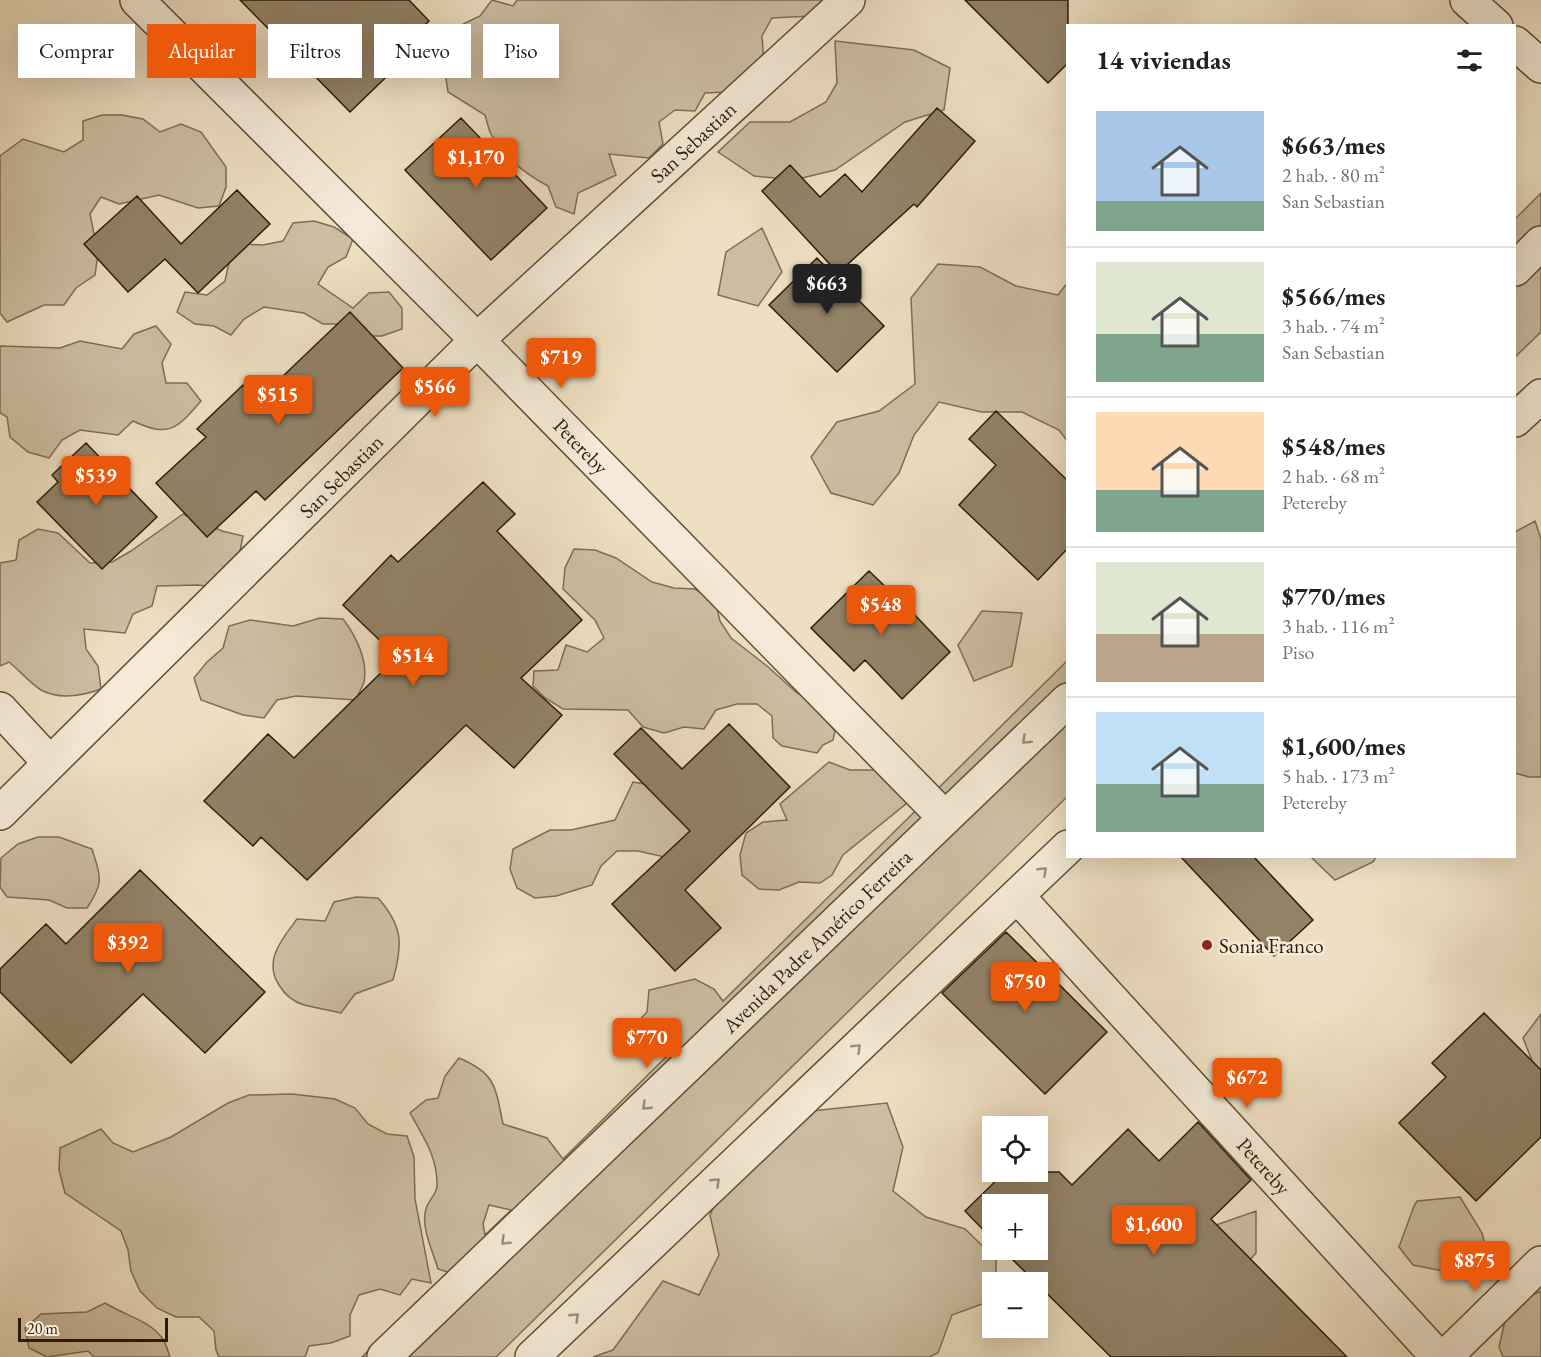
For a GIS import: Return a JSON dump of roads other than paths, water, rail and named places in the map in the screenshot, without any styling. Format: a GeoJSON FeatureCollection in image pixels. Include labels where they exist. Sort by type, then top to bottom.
{"type":"FeatureCollection","features":[{"type":"Feature","properties":{"kind":"street","name":"Petereby"},"geometry":{"type":"LineString","coordinates":[[137,0],[477,340],[945,818]]}},
{"type":"Feature","properties":{"kind":"street","name":"San Sebastian"},"geometry":{"type":"LineString","coordinates":[[0,813],[477,340],[848,0]]}},
{"type":"Feature","properties":{"kind":"street"},"geometry":{"type":"LineString","coordinates":[[1467,0],[1494,24]]}},
{"type":"Feature","properties":{"kind":"street"},"geometry":{"type":"LineString","coordinates":[[1516,44],[1541,66]]}},
{"type":"Feature","properties":{"kind":"street"},"geometry":{"type":"LineString","coordinates":[[1516,268],[1541,243]]}},
{"type":"Feature","properties":{"kind":"street"},"geometry":{"type":"LineString","coordinates":[[1516,419],[1541,396]]}},
{"type":"Feature","properties":{"kind":"street","name":"Avenida Padre Américo Ferreira"},"geometry":{"type":"LineString","coordinates":[[384,1357],[1066,702]]}},
{"type":"Feature","properties":{"kind":"street"},"geometry":{"type":"LineString","coordinates":[[0,709],[50,763]]}},
{"type":"Feature","properties":{"kind":"street"},"geometry":{"type":"LineString","coordinates":[[532,1357],[1066,849]]}},
{"type":"Feature","properties":{"kind":"street","name":"Petereby"},"geometry":{"type":"LineString","coordinates":[[1017,896],[1438,1357]]}},
{"type":"Feature","properties":{"kind":"street"},"geometry":{"type":"LineString","coordinates":[[1445,1357],[1541,1263]]}},
{"type":"Feature","properties":{"kind":"place","name":"Sonia Franco"},"geometry":{"type":"Point","coordinates":[1207,945]}}]}
